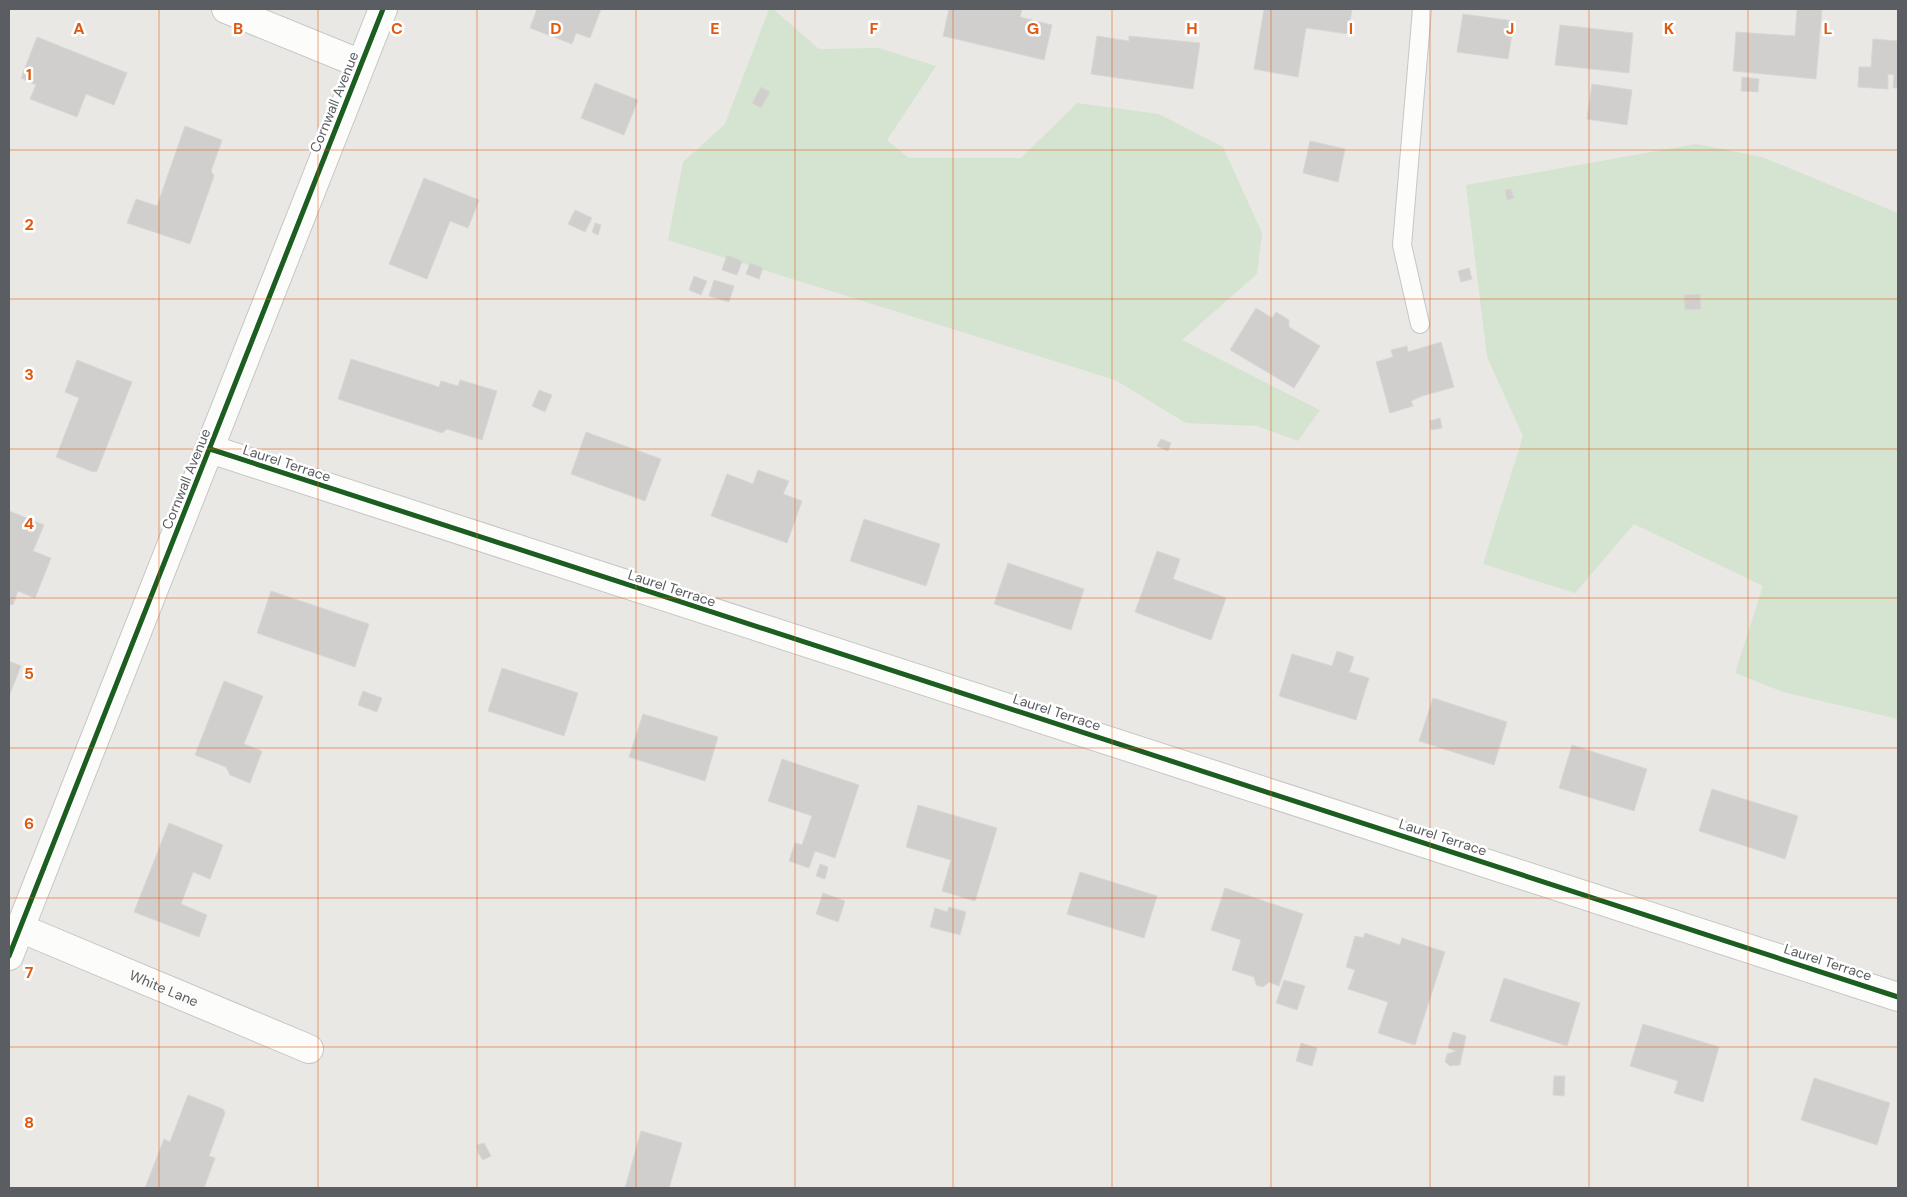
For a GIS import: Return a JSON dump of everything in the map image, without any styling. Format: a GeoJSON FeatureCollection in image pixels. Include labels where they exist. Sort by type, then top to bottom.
{"type":"FeatureCollection","features":[{"type":"Feature","properties":{"kind":"street"},"geometry":{"type":"LineString","coordinates":[[226,9],[361,64]]}},
{"type":"Feature","properties":{"kind":"street","name":"Cornwall Avenue"},"geometry":{"type":"LineString","coordinates":[[9,956],[383,9]]}},
{"type":"Feature","properties":{"kind":"street","name":"Laurel Terrace"},"geometry":{"type":"LineString","coordinates":[[210,449],[1898,996]]}},
{"type":"Feature","properties":{"kind":"street","name":"White Lane"},"geometry":{"type":"LineString","coordinates":[[20,928],[309,1049]]}},
{"type":"Feature","properties":{"kind":"lane"},"geometry":{"type":"LineString","coordinates":[[1420,324],[1402,245],[1422,9]]}},
{"type":"Feature","properties":{"kind":"green space"},"geometry":{"type":"Polygon","coordinates":[[[769,9],[773,9],[819,49],[879,48],[936,66],[887,140],[909,158],[1021,158],[1077,103],[1159,114],[1223,147],[1262,233],[1257,274],[1182,340],[1320,410],[1298,441],[1257,426],[1186,423],[1115,380],[668,240],[683,162],[725,124],[769,9]]]}},
{"type":"Feature","properties":{"kind":"green space"},"geometry":{"type":"Polygon","coordinates":[[[1696,144],[1762,157],[1898,213],[1898,719],[1783,692],[1735,673],[1763,586],[1634,524],[1575,593],[1483,564],[1523,436],[1487,357],[1466,185],[1696,144]]]}},
{"type":"Feature","properties":{"kind":"building"},"geometry":{"type":"Polygon","coordinates":[[[537,9],[601,9],[590,38],[576,33],[572,44],[530,28],[537,9]]]}},
{"type":"Feature","properties":{"kind":"building"},"geometry":{"type":"Polygon","coordinates":[[[949,9],[1022,9],[1020,17],[1052,25],[1044,60],[943,36],[949,9]]]}},
{"type":"Feature","properties":{"kind":"building"},"geometry":{"type":"Polygon","coordinates":[[[1264,9],[1352,9],[1348,34],[1306,28],[1298,77],[1254,69],[1264,9]]]}},
{"type":"Feature","properties":{"kind":"building"},"geometry":{"type":"Polygon","coordinates":[[[1797,9],[1822,9],[1816,79],[1733,71],[1736,32],[1795,36],[1797,9]]]}},
{"type":"Feature","properties":{"kind":"building"},"geometry":{"type":"Polygon","coordinates":[[[1463,14],[1514,21],[1508,59],[1457,52],[1463,14]]]}},
{"type":"Feature","properties":{"kind":"building"},"geometry":{"type":"Polygon","coordinates":[[[1560,25],[1633,33],[1629,73],[1555,65],[1560,25]]]}},
{"type":"Feature","properties":{"kind":"building"},"geometry":{"type":"Polygon","coordinates":[[[1097,36],[1129,41],[1129,36],[1200,43],[1193,89],[1091,74],[1097,36]]]}},
{"type":"Feature","properties":{"kind":"building"},"geometry":{"type":"Polygon","coordinates":[[[37,37],[127,73],[114,105],[86,94],[77,117],[30,99],[36,85],[21,78],[37,37]]]}},
{"type":"Feature","properties":{"kind":"building"},"geometry":{"type":"Polygon","coordinates":[[[1873,39],[1898,41],[1898,88],[1893,88],[1894,75],[1888,74],[1888,89],[1858,87],[1859,67],[1871,67],[1873,39]]]}},
{"type":"Feature","properties":{"kind":"building"},"geometry":{"type":"Polygon","coordinates":[[[1742,77],[1759,79],[1758,92],[1741,91],[1742,77]]]}},
{"type":"Feature","properties":{"kind":"building"},"geometry":{"type":"Polygon","coordinates":[[[595,83],[638,100],[624,135],[581,118],[595,83]]]}},
{"type":"Feature","properties":{"kind":"building"},"geometry":{"type":"Polygon","coordinates":[[[1592,84],[1632,90],[1627,125],[1587,119],[1592,84]]]}},
{"type":"Feature","properties":{"kind":"building"},"geometry":{"type":"Polygon","coordinates":[[[761,87],[770,92],[761,108],[752,103],[761,87]]]}},
{"type":"Feature","properties":{"kind":"building"},"geometry":{"type":"Polygon","coordinates":[[[185,126],[222,140],[211,171],[214,176],[190,244],[127,223],[136,199],[157,206],[185,126]]]}},
{"type":"Feature","properties":{"kind":"building"},"geometry":{"type":"Polygon","coordinates":[[[1310,141],[1345,149],[1338,182],[1303,173],[1310,141]]]}},
{"type":"Feature","properties":{"kind":"building"},"geometry":{"type":"Polygon","coordinates":[[[424,178],[479,200],[468,228],[450,221],[427,279],[389,264],[424,178]]]}},
{"type":"Feature","properties":{"kind":"building"},"geometry":{"type":"Polygon","coordinates":[[[1511,189],[1514,198],[1507,200],[1505,190],[1511,189]]]}},
{"type":"Feature","properties":{"kind":"building"},"geometry":{"type":"Polygon","coordinates":[[[575,210],[592,218],[585,232],[568,224],[575,210]]]}},
{"type":"Feature","properties":{"kind":"building"},"geometry":{"type":"Polygon","coordinates":[[[595,223],[601,225],[598,235],[592,232],[595,223]]]}},
{"type":"Feature","properties":{"kind":"building"},"geometry":{"type":"Polygon","coordinates":[[[727,255],[742,261],[737,275],[722,270],[727,255]]]}},
{"type":"Feature","properties":{"kind":"building"},"geometry":{"type":"Polygon","coordinates":[[[750,263],[763,268],[759,279],[746,274],[750,263]]]}},
{"type":"Feature","properties":{"kind":"building"},"geometry":{"type":"Polygon","coordinates":[[[1469,268],[1472,279],[1461,282],[1458,271],[1469,268]]]}},
{"type":"Feature","properties":{"kind":"building"},"geometry":{"type":"Polygon","coordinates":[[[694,276],[707,281],[701,295],[689,290],[694,276]]]}},
{"type":"Feature","properties":{"kind":"building"},"geometry":{"type":"Polygon","coordinates":[[[714,280],[734,286],[729,302],[709,296],[714,280]]]}},
{"type":"Feature","properties":{"kind":"building"},"geometry":{"type":"Polygon","coordinates":[[[1700,294],[1701,309],[1685,310],[1684,295],[1700,294]]]}},
{"type":"Feature","properties":{"kind":"building"},"geometry":{"type":"Polygon","coordinates":[[[1256,308],[1272,318],[1276,312],[1289,320],[1289,327],[1320,346],[1294,388],[1230,350],[1256,308]]]}},
{"type":"Feature","properties":{"kind":"building"},"geometry":{"type":"Polygon","coordinates":[[[1441,342],[1454,387],[1422,396],[1411,401],[1413,406],[1390,413],[1376,362],[1393,357],[1391,350],[1407,346],[1408,352],[1441,342]]]}},
{"type":"Feature","properties":{"kind":"building"},"geometry":{"type":"Polygon","coordinates":[[[351,359],[439,387],[441,381],[458,386],[460,380],[497,391],[482,440],[447,429],[442,433],[338,399],[351,359]]]}},
{"type":"Feature","properties":{"kind":"building"},"geometry":{"type":"Polygon","coordinates":[[[77,360],[132,382],[97,471],[93,472],[56,457],[79,398],[65,392],[77,360]]]}},
{"type":"Feature","properties":{"kind":"building"},"geometry":{"type":"Polygon","coordinates":[[[539,390],[552,395],[545,412],[532,406],[539,390]]]}},
{"type":"Feature","properties":{"kind":"building"},"geometry":{"type":"Polygon","coordinates":[[[1440,418],[1442,428],[1431,430],[1430,421],[1440,418]]]}},
{"type":"Feature","properties":{"kind":"building"},"geometry":{"type":"Polygon","coordinates":[[[586,432],[661,459],[645,501],[571,474],[586,432]]]}},
{"type":"Feature","properties":{"kind":"building"},"geometry":{"type":"Polygon","coordinates":[[[1161,439],[1171,443],[1168,451],[1157,446],[1161,439]]]}},
{"type":"Feature","properties":{"kind":"building"},"geometry":{"type":"Polygon","coordinates":[[[758,470],[789,481],[783,494],[802,501],[787,543],[711,516],[727,474],[753,484],[758,470]]]}},
{"type":"Feature","properties":{"kind":"building"},"geometry":{"type":"Polygon","coordinates":[[[9,511],[44,525],[33,551],[51,558],[35,598],[18,591],[13,605],[9,604],[9,511]]]}},
{"type":"Feature","properties":{"kind":"building"},"geometry":{"type":"Polygon","coordinates":[[[864,519],[940,544],[926,586],[850,561],[864,519]]]}},
{"type":"Feature","properties":{"kind":"building"},"geometry":{"type":"Polygon","coordinates":[[[1157,551],[1180,559],[1173,579],[1226,598],[1211,640],[1135,612],[1157,551]]]}},
{"type":"Feature","properties":{"kind":"building"},"geometry":{"type":"Polygon","coordinates":[[[1008,563],[1084,589],[1071,630],[994,604],[1008,563]]]}},
{"type":"Feature","properties":{"kind":"building"},"geometry":{"type":"Polygon","coordinates":[[[271,591],[369,624],[355,667],[257,633],[271,591]]]}},
{"type":"Feature","properties":{"kind":"building"},"geometry":{"type":"Polygon","coordinates":[[[1337,651],[1354,657],[1349,672],[1369,678],[1356,720],[1279,696],[1292,654],[1332,666],[1337,651]]]}},
{"type":"Feature","properties":{"kind":"building"},"geometry":{"type":"Polygon","coordinates":[[[9,661],[21,666],[9,696],[9,661]]]}},
{"type":"Feature","properties":{"kind":"building"},"geometry":{"type":"Polygon","coordinates":[[[502,668],[578,693],[564,736],[488,711],[502,668]]]}},
{"type":"Feature","properties":{"kind":"building"},"geometry":{"type":"Polygon","coordinates":[[[224,681],[263,696],[244,744],[262,751],[250,783],[230,775],[226,767],[195,755],[224,681]]]}},
{"type":"Feature","properties":{"kind":"building"},"geometry":{"type":"Polygon","coordinates":[[[363,691],[382,698],[377,712],[358,705],[363,691]]]}},
{"type":"Feature","properties":{"kind":"building"},"geometry":{"type":"Polygon","coordinates":[[[1433,698],[1507,722],[1494,765],[1419,741],[1433,698]]]}},
{"type":"Feature","properties":{"kind":"building"},"geometry":{"type":"Polygon","coordinates":[[[643,714],[718,737],[705,781],[629,757],[643,714]]]}},
{"type":"Feature","properties":{"kind":"building"},"geometry":{"type":"Polygon","coordinates":[[[1572,745],[1647,769],[1634,811],[1559,788],[1572,745]]]}},
{"type":"Feature","properties":{"kind":"building"},"geometry":{"type":"Polygon","coordinates":[[[782,759],[859,785],[835,858],[815,851],[809,868],[789,861],[795,843],[802,845],[812,816],[768,801],[782,759]]]}},
{"type":"Feature","properties":{"kind":"building"},"geometry":{"type":"Polygon","coordinates":[[[1712,789],[1798,816],[1785,859],[1699,831],[1712,789]]]}},
{"type":"Feature","properties":{"kind":"building"},"geometry":{"type":"Polygon","coordinates":[[[918,805],[997,828],[975,901],[942,891],[951,860],[906,847],[918,805]]]}},
{"type":"Feature","properties":{"kind":"building"},"geometry":{"type":"Polygon","coordinates":[[[169,823],[223,845],[210,879],[193,872],[181,904],[207,915],[199,937],[134,912],[169,823]]]}},
{"type":"Feature","properties":{"kind":"building"},"geometry":{"type":"Polygon","coordinates":[[[820,864],[828,867],[825,879],[816,876],[820,864]]]}},
{"type":"Feature","properties":{"kind":"building"},"geometry":{"type":"Polygon","coordinates":[[[1080,872],[1157,896],[1144,938],[1067,914],[1080,872]]]}},
{"type":"Feature","properties":{"kind":"building"},"geometry":{"type":"Polygon","coordinates":[[[1225,888],[1303,914],[1279,986],[1269,982],[1263,987],[1256,985],[1254,977],[1232,970],[1241,940],[1211,930],[1225,888]]]}},
{"type":"Feature","properties":{"kind":"building"},"geometry":{"type":"Polygon","coordinates":[[[823,893],[845,901],[838,922],[816,914],[823,893]]]}},
{"type":"Feature","properties":{"kind":"building"},"geometry":{"type":"Polygon","coordinates":[[[949,907],[966,912],[960,935],[930,927],[935,908],[947,912],[949,907]]]}},
{"type":"Feature","properties":{"kind":"building"},"geometry":{"type":"Polygon","coordinates":[[[1365,933],[1400,945],[1402,938],[1445,952],[1415,1045],[1378,1033],[1388,1002],[1348,989],[1355,970],[1346,967],[1355,936],[1363,938],[1365,933]]]}},
{"type":"Feature","properties":{"kind":"building"},"geometry":{"type":"Polygon","coordinates":[[[1504,978],[1580,1003],[1567,1046],[1490,1021],[1504,978]]]}},
{"type":"Feature","properties":{"kind":"building"},"geometry":{"type":"Polygon","coordinates":[[[1284,980],[1305,986],[1297,1010],[1276,1003],[1284,980]]]}},
{"type":"Feature","properties":{"kind":"building"},"geometry":{"type":"Polygon","coordinates":[[[1643,1024],[1719,1047],[1703,1102],[1674,1093],[1678,1081],[1630,1066],[1643,1024]]]}},
{"type":"Feature","properties":{"kind":"building"},"geometry":{"type":"Polygon","coordinates":[[[1453,1032],[1466,1036],[1460,1065],[1450,1066],[1445,1062],[1447,1054],[1456,1051],[1448,1048],[1453,1032]]]}},
{"type":"Feature","properties":{"kind":"building"},"geometry":{"type":"Polygon","coordinates":[[[1301,1043],[1317,1048],[1312,1066],[1296,1061],[1301,1043]]]}},
{"type":"Feature","properties":{"kind":"building"},"geometry":{"type":"Polygon","coordinates":[[[1554,1076],[1565,1076],[1564,1096],[1553,1095],[1554,1076]]]}},
{"type":"Feature","properties":{"kind":"building"},"geometry":{"type":"Polygon","coordinates":[[[1814,1078],[1890,1103],[1877,1145],[1801,1120],[1814,1078]]]}},
{"type":"Feature","properties":{"kind":"building"},"geometry":{"type":"Polygon","coordinates":[[[188,1095],[223,1109],[225,1113],[209,1156],[215,1158],[204,1188],[145,1188],[164,1139],[170,1142],[188,1095]]]}},
{"type":"Feature","properties":{"kind":"building"},"geometry":{"type":"Polygon","coordinates":[[[641,1131],[682,1143],[669,1188],[625,1188],[641,1131]]]}},
{"type":"Feature","properties":{"kind":"building"},"geometry":{"type":"Polygon","coordinates":[[[484,1143],[491,1156],[483,1160],[478,1153],[477,1145],[484,1143]]]}},
{"type":"Feature","properties":{"kind":"cycle path"},"geometry":{"type":"LineString","coordinates":[[9,956],[383,9]]}},
{"type":"Feature","properties":{"kind":"cycle path"},"geometry":{"type":"LineString","coordinates":[[210,449],[1898,997]]}}]}
